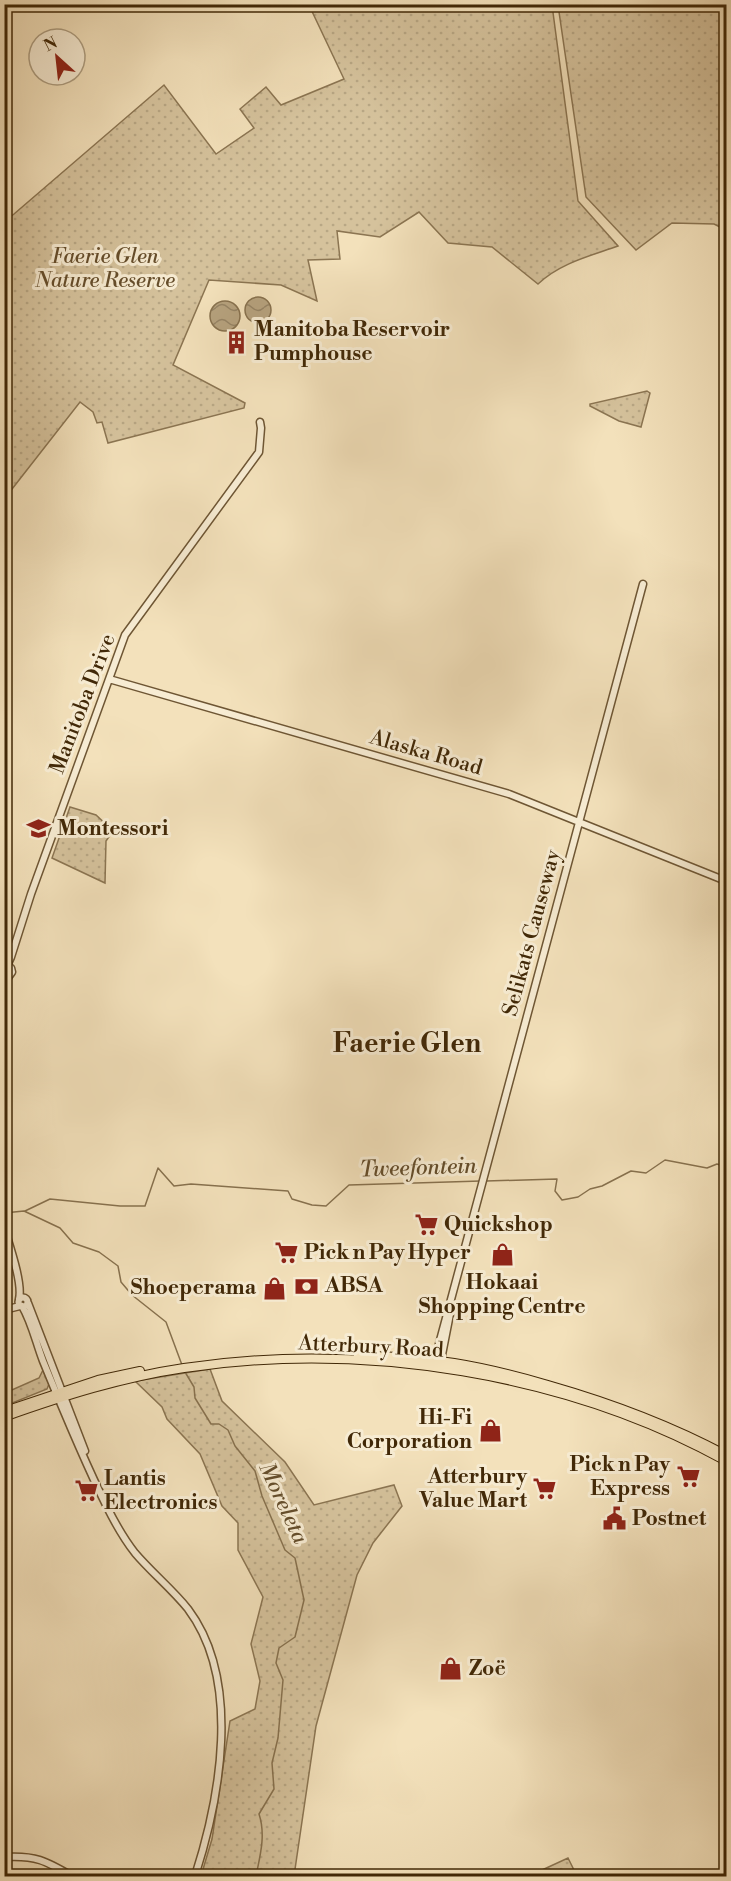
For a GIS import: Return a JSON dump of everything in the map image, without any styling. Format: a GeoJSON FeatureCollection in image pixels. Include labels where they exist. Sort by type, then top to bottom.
{"type":"FeatureCollection","features":[{"type":"Feature","properties":{"kind":"main road"},"geometry":{"type":"LineString","coordinates":[[4,12],[15,4]]}},
{"type":"Feature","properties":{"kind":"main road","name":"Atterbury Road"},"geometry":{"type":"LineString","coordinates":[[4,1412],[60,1395],[196,1364],[251,1356],[381,1355],[438,1359],[498,1371],[588,1396],[640,1414],[726,1455]]}},
{"type":"Feature","properties":{"kind":"main road","name":"Atterbury Road"},"geometry":{"type":"LineString","coordinates":[[196,1364],[268,1360],[353,1360],[438,1367],[504,1378],[586,1402],[653,1426],[726,1461]]}},
{"type":"Feature","properties":{"kind":"main road","name":"Atterbury Road"},"geometry":{"type":"LineString","coordinates":[[4,1417],[60,1395]]}},
{"type":"Feature","properties":{"kind":"street","name":"Manitoba Drive"},"geometry":{"type":"LineString","coordinates":[[7,974],[42,863],[127,633],[259,452],[260,422]]}},
{"type":"Feature","properties":{"kind":"street","name":"Selikats Causeway"},"geometry":{"type":"LineString","coordinates":[[438,1359],[480,1190],[643,584]]}},
{"type":"Feature","properties":{"kind":"street","name":"Alaska Road"},"geometry":{"type":"LineString","coordinates":[[109,680],[488,788],[726,881]]}},
{"type":"Feature","properties":{"kind":"street"},"geometry":{"type":"LineString","coordinates":[[5,1228],[22,1302],[110,1514],[135,1553],[194,1617],[204,1636],[217,1674],[223,1742],[207,1839],[195,1876]]}},
{"type":"Feature","properties":{"kind":"street"},"geometry":{"type":"LineString","coordinates":[[4,1309],[22,1302]]}},
{"type":"Feature","properties":{"kind":"street"},"geometry":{"type":"LineString","coordinates":[[4,1859],[21,1856],[36,1858],[72,1876]]}},
{"type":"Feature","properties":{"kind":"street"},"geometry":{"type":"LineString","coordinates":[[4,1859],[34,1861],[64,1876]]}},
{"type":"Feature","properties":{"kind":"green space","name":"Faerie Glen Nature Reserve"},"geometry":{"type":"Polygon","coordinates":[[[309,5],[552,5],[578,201],[618,246],[566,265],[538,284],[492,247],[448,243],[419,212],[380,237],[337,231],[340,259],[308,260],[317,301],[281,285],[209,280],[173,365],[245,403],[244,408],[108,443],[102,422],[97,423],[93,412],[80,402],[5,498],[5,221],[164,85],[216,154],[254,128],[240,109],[266,87],[281,105],[344,79],[309,5]]]}},
{"type":"Feature","properties":{"kind":"green space"},"geometry":{"type":"Polygon","coordinates":[[[558,5],[726,5],[726,230],[714,224],[672,223],[636,250],[586,197],[558,5]]]}},
{"type":"Feature","properties":{"kind":"green space"},"geometry":{"type":"Polygon","coordinates":[[[647,391],[650,393],[641,427],[619,421],[590,406],[590,404],[647,391]]]}},
{"type":"Feature","properties":{"kind":"green space"},"geometry":{"type":"Polygon","coordinates":[[[70,807],[96,815],[113,831],[106,841],[105,883],[52,858],[70,807]]]}},
{"type":"Feature","properties":{"kind":"green space"},"geometry":{"type":"Polygon","coordinates":[[[210,1369],[222,1401],[285,1462],[314,1505],[394,1485],[402,1506],[373,1543],[357,1575],[316,1726],[294,1876],[201,1876],[212,1839],[230,1721],[255,1709],[260,1681],[251,1644],[263,1597],[238,1550],[238,1523],[222,1506],[200,1454],[167,1419],[162,1407],[135,1381],[210,1369]]]}},
{"type":"Feature","properties":{"kind":"green space"},"geometry":{"type":"Polygon","coordinates":[[[43,1370],[49,1384],[47,1389],[5,1406],[5,1393],[39,1378],[43,1370]]]}},
{"type":"Feature","properties":{"kind":"green space"},"geometry":{"type":"Polygon","coordinates":[[[568,1858],[577,1876],[529,1876],[568,1858]]]}},
{"type":"Feature","properties":{"kind":"water"},"geometry":{"type":"Polygon","coordinates":[[[258,297],[267,301],[271,310],[267,319],[258,323],[249,319],[245,310],[249,301],[258,297]]]}},
{"type":"Feature","properties":{"kind":"water"},"geometry":{"type":"Polygon","coordinates":[[[225,301],[236,305],[240,316],[236,327],[225,331],[214,327],[210,316],[214,305],[225,301]]]}},
{"type":"Feature","properties":{"kind":"waterway","name":"Tweefontein"},"geometry":{"type":"LineString","coordinates":[[486,1181],[557,1179],[555,1191],[562,1200],[578,1197],[590,1189],[602,1186],[631,1171],[646,1173],[665,1160],[707,1168],[717,1164],[726,1167]]}},
{"type":"Feature","properties":{"kind":"waterway","name":"Tweefontein"},"geometry":{"type":"LineString","coordinates":[[25,1211],[50,1199],[120,1206],[145,1206],[158,1168],[174,1186],[191,1184],[288,1191],[292,1199],[312,1205],[326,1206],[349,1185],[481,1181]]}},
{"type":"Feature","properties":{"kind":"waterway","name":"Moreleta"},"geometry":{"type":"LineString","coordinates":[[4,1213],[24,1211],[60,1228],[73,1243],[99,1252],[118,1266],[121,1282],[132,1295],[166,1322],[182,1365]]}},
{"type":"Feature","properties":{"kind":"waterway","name":"Moreleta"},"geometry":{"type":"LineString","coordinates":[[185,1372],[194,1387],[195,1398],[211,1424],[219,1424],[228,1430],[235,1446],[255,1471],[262,1496],[285,1550],[295,1558],[304,1600],[295,1637],[279,1648],[276,1663],[283,1680],[278,1738],[272,1763],[274,1789],[259,1814],[262,1838],[256,1876]]}},
{"type":"Feature","properties":{"kind":"place","name":"Manitoba Reservoir Pumphouse"},"geometry":{"type":"Point","coordinates":[236,342]}},
{"type":"Feature","properties":{"kind":"place","name":"Montessori"},"geometry":{"type":"Point","coordinates":[39,829]}},
{"type":"Feature","properties":{"kind":"place","name":"Quickshop"},"geometry":{"type":"Point","coordinates":[426,1225]}},
{"type":"Feature","properties":{"kind":"place","name":"Pick n Pay Hyper"},"geometry":{"type":"Point","coordinates":[286,1253]}},
{"type":"Feature","properties":{"kind":"place","name":"Hokaai Shopping Centre"},"geometry":{"type":"Point","coordinates":[502,1255]}},
{"type":"Feature","properties":{"kind":"place","name":"ABSA"},"geometry":{"type":"Point","coordinates":[307,1286]}},
{"type":"Feature","properties":{"kind":"place","name":"Shoeperama"},"geometry":{"type":"Point","coordinates":[274,1288]}},
{"type":"Feature","properties":{"kind":"place","name":"Hi-Fi Corporation"},"geometry":{"type":"Point","coordinates":[490,1430]}},
{"type":"Feature","properties":{"kind":"place","name":"Pick n Pay Express"},"geometry":{"type":"Point","coordinates":[688,1477]}},
{"type":"Feature","properties":{"kind":"place","name":"Atterbury Value Mart"},"geometry":{"type":"Point","coordinates":[545,1489]}},
{"type":"Feature","properties":{"kind":"place","name":"Lantis Electronics"},"geometry":{"type":"Point","coordinates":[86,1491]}},
{"type":"Feature","properties":{"kind":"place","name":"Postnet"},"geometry":{"type":"Point","coordinates":[614,1519]}},
{"type":"Feature","properties":{"kind":"place","name":"Zoë"},"geometry":{"type":"Point","coordinates":[451,1669]}},
{"type":"Feature","properties":{"kind":"district","name":"Faerie Glen"},"geometry":{"type":"Point","coordinates":[407,1044]}}]}
